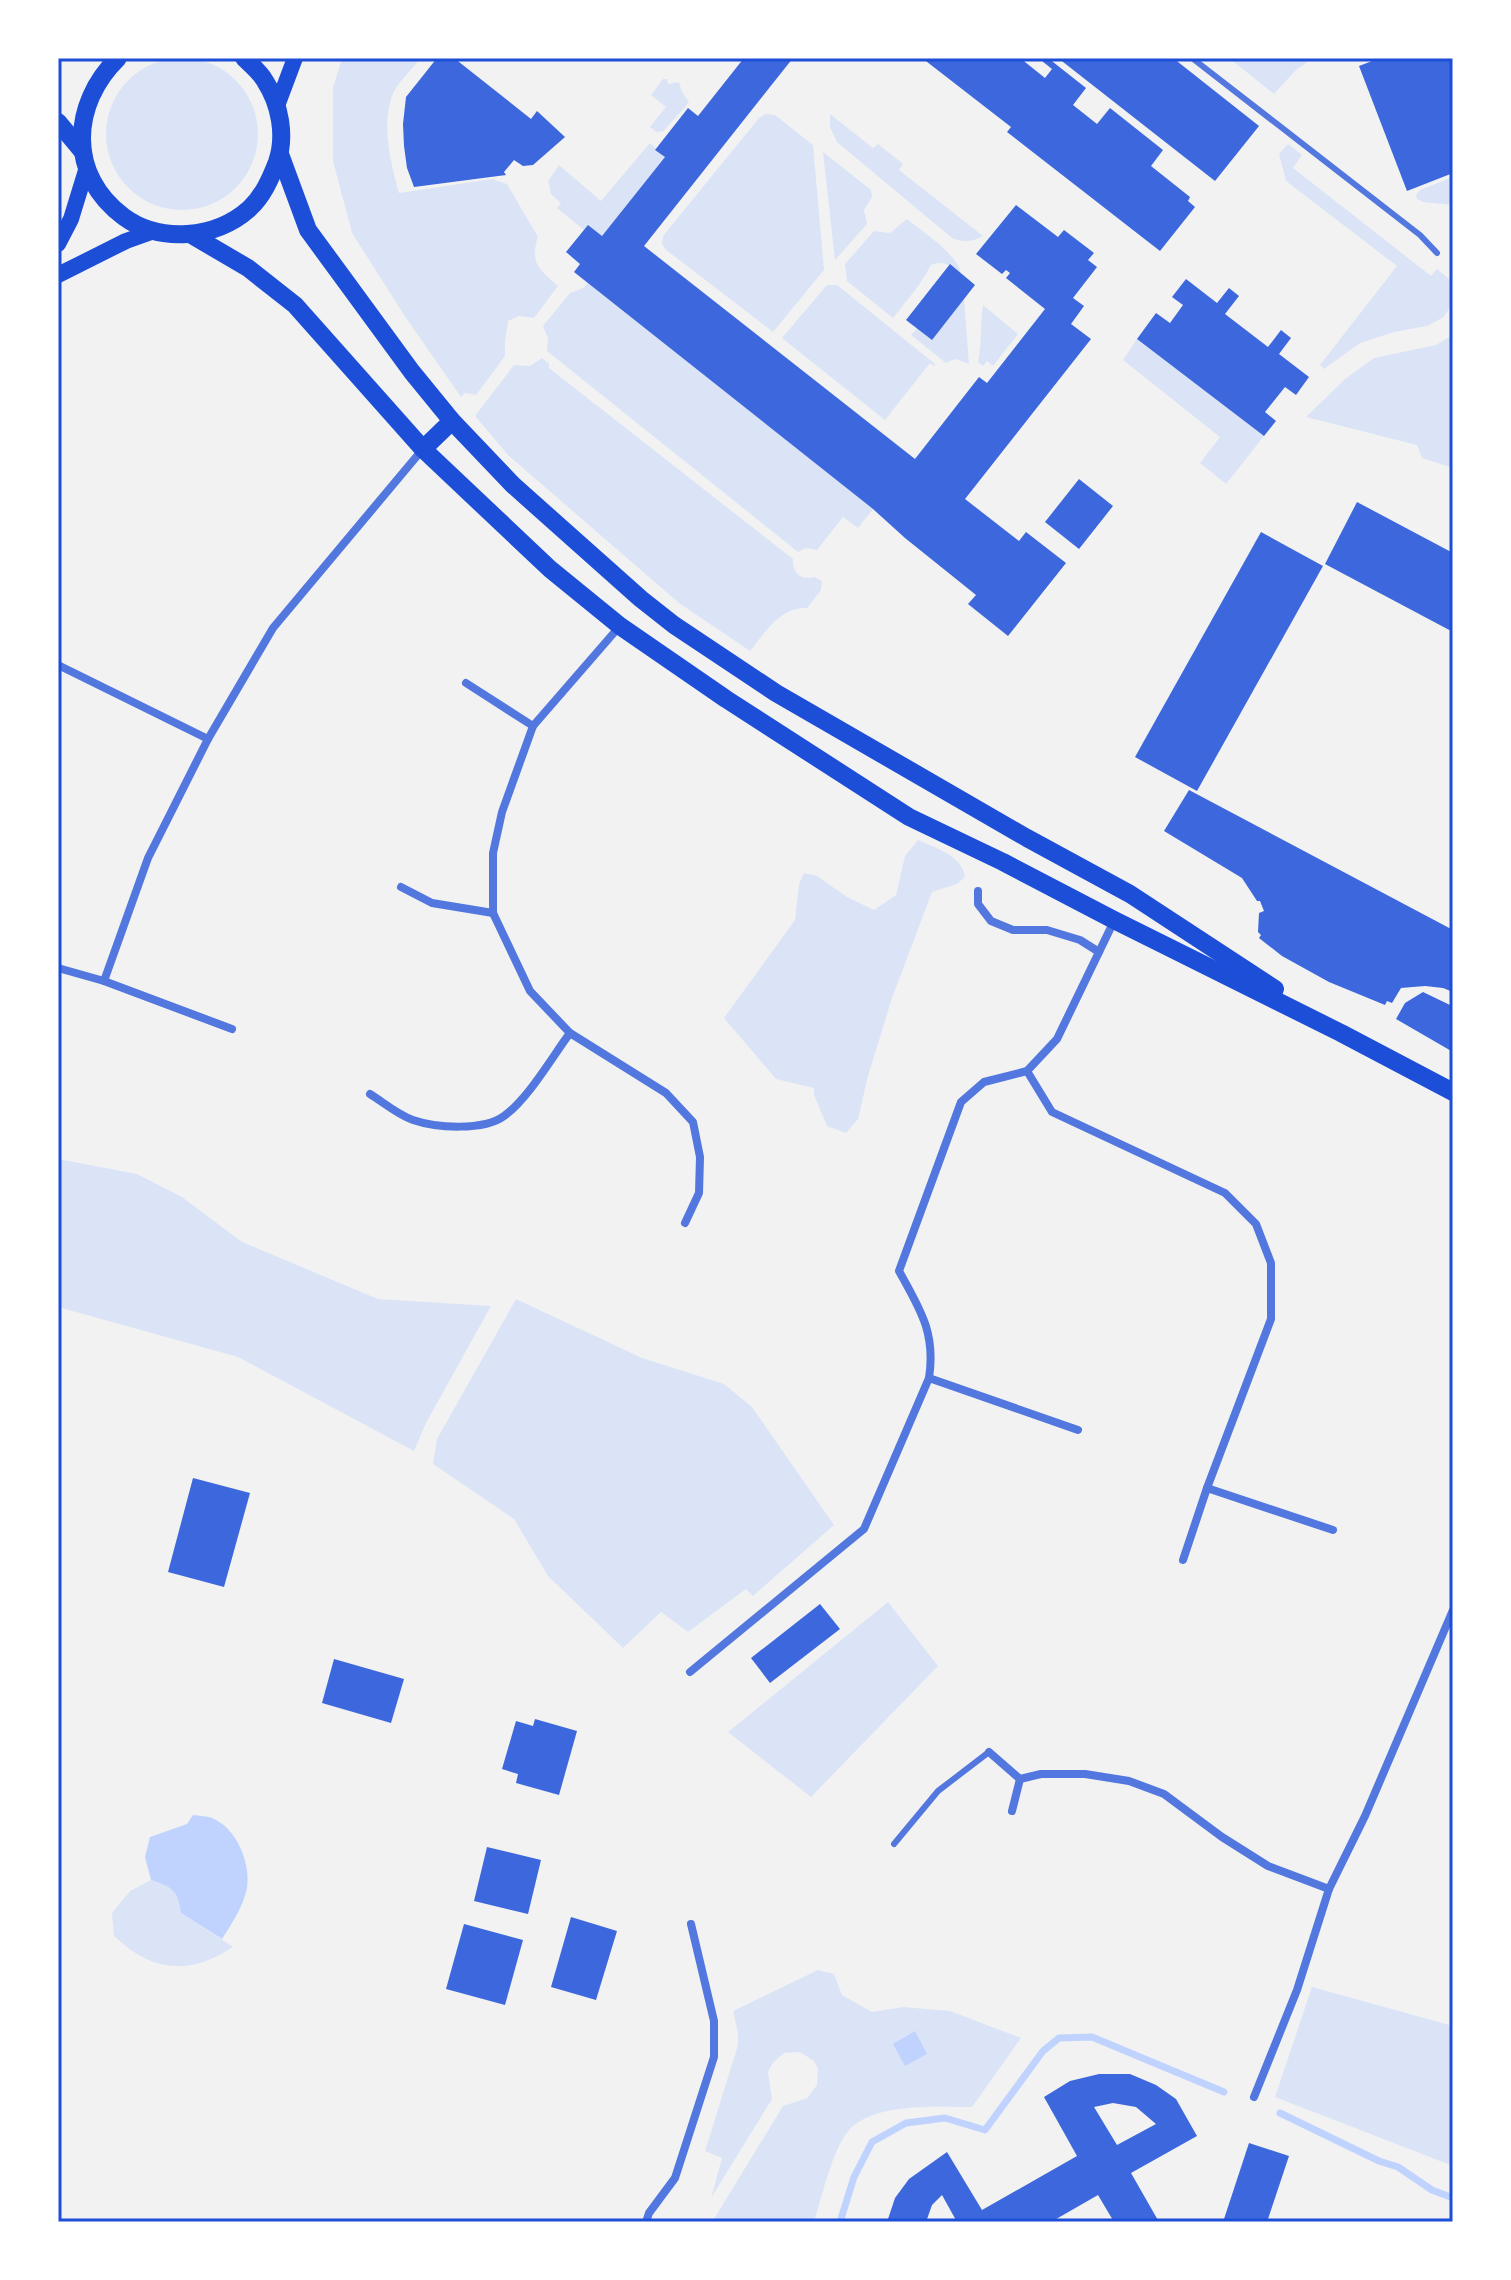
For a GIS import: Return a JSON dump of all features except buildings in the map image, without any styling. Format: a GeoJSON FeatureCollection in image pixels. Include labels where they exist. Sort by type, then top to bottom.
{"type":"FeatureCollection","features":[{"type":"Feature","properties":{"kind":"main road"},"geometry":{"type":"LineString","coordinates":[[58,244],[71,219],[85,160],[81,138],[85,108],[97,81],[118,58]]}},
{"type":"Feature","properties":{"kind":"main road"},"geometry":{"type":"LineString","coordinates":[[58,122],[85,160],[102,195],[125,218],[172,235],[221,227],[249,209],[269,184],[280,154],[281,130],[277,106],[264,79],[244,58]]}},
{"type":"Feature","properties":{"kind":"main road"},"geometry":{"type":"LineString","coordinates":[[277,106],[295,58]]}},
{"type":"Feature","properties":{"kind":"main road"},"geometry":{"type":"LineString","coordinates":[[280,154],[308,230],[412,372],[452,421],[513,485],[641,599],[744,673],[1015,831],[1130,894],[1341,1033]]}},
{"type":"Feature","properties":{"kind":"main road"},"geometry":{"type":"LineString","coordinates":[[58,275],[126,241],[154,231]]}},
{"type":"Feature","properties":{"kind":"main road"},"geometry":{"type":"LineString","coordinates":[[190,234],[248,268],[295,305],[423,449],[550,569],[620,626],[726,699],[909,817],[1453,1092]]}},
{"type":"Feature","properties":{"kind":"main road"},"geometry":{"type":"LineString","coordinates":[[423,449],[452,421]]}},
{"type":"Feature","properties":{"kind":"main road"},"geometry":{"type":"LineString","coordinates":[[620,626],[641,599]]}},
{"type":"Feature","properties":{"kind":"main road"},"geometry":{"type":"LineString","coordinates":[[726,699],[744,673]]}},
{"type":"Feature","properties":{"kind":"main road"},"geometry":{"type":"LineString","coordinates":[[1114,920],[1130,894]]}},
{"type":"Feature","properties":{"kind":"street"},"geometry":{"type":"LineString","coordinates":[[104,981],[148,858],[208,739],[273,628],[423,449]]}},
{"type":"Feature","properties":{"kind":"street"},"geometry":{"type":"LineString","coordinates":[[620,626],[533,726],[502,812],[493,853],[493,913],[530,991],[570,1033],[666,1093],[693,1122],[700,1157],[699,1193],[685,1223]]}},
{"type":"Feature","properties":{"kind":"street"},"geometry":{"type":"LineString","coordinates":[[58,665],[208,739]]}},
{"type":"Feature","properties":{"kind":"street"},"geometry":{"type":"LineString","coordinates":[[466,683],[533,726]]}},
{"type":"Feature","properties":{"kind":"street"},"geometry":{"type":"LineString","coordinates":[[401,887],[432,903],[493,913]]}},
{"type":"Feature","properties":{"kind":"street"},"geometry":{"type":"LineString","coordinates":[[978,891],[978,904],[991,921],[1013,930],[1047,930],[1080,940],[1099,952]]}},
{"type":"Feature","properties":{"kind":"street"},"geometry":{"type":"LineString","coordinates":[[690,1672],[864,1529],[929,1378],[932,1359],[925,1318],[899,1271],[961,1102],[984,1082],[1027,1071],[1057,1039],[1114,920]]}},
{"type":"Feature","properties":{"kind":"street"},"geometry":{"type":"LineString","coordinates":[[58,968],[104,981],[232,1029]]}},
{"type":"Feature","properties":{"kind":"street"},"geometry":{"type":"LineString","coordinates":[[370,1094],[412,1120],[450,1126],[486,1125],[503,1118],[518,1104],[570,1033]]}},
{"type":"Feature","properties":{"kind":"street"},"geometry":{"type":"LineString","coordinates":[[1027,1071],[1052,1112],[1225,1193],[1256,1224],[1271,1263],[1271,1319],[1183,1560]]}},
{"type":"Feature","properties":{"kind":"street"},"geometry":{"type":"LineString","coordinates":[[929,1378],[1078,1430]]}},
{"type":"Feature","properties":{"kind":"street"},"geometry":{"type":"LineString","coordinates":[[1207,1488],[1333,1530]]}},
{"type":"Feature","properties":{"kind":"street"},"geometry":{"type":"LineString","coordinates":[[1254,2097],[1297,1990],[1329,1889],[1365,1816],[1453,1610]]}},
{"type":"Feature","properties":{"kind":"street"},"geometry":{"type":"LineString","coordinates":[[989,1752],[1020,1779]]}},
{"type":"Feature","properties":{"kind":"street"},"geometry":{"type":"LineString","coordinates":[[1020,1779],[1041,1774],[1085,1774],[1129,1781],[1164,1794],[1268,1866],[1329,1889]]}},
{"type":"Feature","properties":{"kind":"street"},"geometry":{"type":"LineString","coordinates":[[1012,1811],[1020,1779]]}},
{"type":"Feature","properties":{"kind":"street"},"geometry":{"type":"LineString","coordinates":[[646,2222],[649,2213],[675,2178],[714,2057],[714,2021],[691,1924]]}},
{"type":"Feature","properties":{"kind":"lane"},"geometry":{"type":"LineString","coordinates":[[1192,58],[1420,235],[1437,253]]}},
{"type":"Feature","properties":{"kind":"lane"},"geometry":{"type":"LineString","coordinates":[[894,1844],[938,1791],[989,1752]]}},
{"type":"Feature","properties":{"kind":"shaded area"},"geometry":{"type":"Polygon","coordinates":[[[182,58],[211,64],[236,80],[252,105],[258,134],[252,163],[236,188],[211,204],[182,210],[153,204],[128,188],[112,163],[106,134],[112,105],[128,80],[153,64],[182,58]]]}},
{"type":"Feature","properties":{"kind":"shaded area"},"geometry":{"type":"Polygon","coordinates":[[[342,58],[421,58],[396,88],[388,111],[389,146],[399,193],[492,179],[507,184],[538,237],[535,253],[538,265],[558,286],[534,318],[519,316],[508,321],[505,356],[476,395],[465,393],[461,397],[352,233],[333,161],[333,88],[342,58]]]}},
{"type":"Feature","properties":{"kind":"shaded area"},"geometry":{"type":"Polygon","coordinates":[[[1229,58],[1312,58],[1274,94],[1229,58]]]}},
{"type":"Feature","properties":{"kind":"shaded area"},"geometry":{"type":"Polygon","coordinates":[[[663,79],[667,79],[668,84],[679,82],[689,102],[664,131],[656,132],[650,127],[666,107],[651,95],[663,79]]]}},
{"type":"Feature","properties":{"kind":"shaded area"},"geometry":{"type":"Polygon","coordinates":[[[766,114],[775,115],[813,145],[824,270],[773,332],[665,249],[662,243],[663,236],[759,118],[766,114]]]}},
{"type":"Feature","properties":{"kind":"shaded area"},"geometry":{"type":"Polygon","coordinates":[[[830,114],[873,148],[878,144],[903,164],[899,170],[983,236],[968,241],[952,238],[837,142],[830,127],[830,114]]]}},
{"type":"Feature","properties":{"kind":"shaded area"},"geometry":{"type":"Polygon","coordinates":[[[650,143],[665,157],[602,236],[588,225],[584,230],[557,208],[561,203],[551,194],[548,181],[559,165],[601,201],[650,143]]]}},
{"type":"Feature","properties":{"kind":"shaded area"},"geometry":{"type":"Polygon","coordinates":[[[1288,144],[1302,155],[1293,168],[1431,276],[1437,269],[1449,279],[1453,302],[1444,317],[1427,326],[1360,343],[1324,369],[1320,365],[1397,266],[1286,181],[1279,154],[1288,144]]]}},
{"type":"Feature","properties":{"kind":"shaded area"},"geometry":{"type":"Polygon","coordinates":[[[823,152],[871,190],[872,197],[864,210],[867,224],[835,260],[823,152]]]}},
{"type":"Feature","properties":{"kind":"shaded area"},"geometry":{"type":"Polygon","coordinates":[[[1453,177],[1453,205],[1417,199],[1420,190],[1453,177]]]}},
{"type":"Feature","properties":{"kind":"shaded area"},"geometry":{"type":"Polygon","coordinates":[[[907,219],[953,258],[961,273],[947,264],[931,265],[893,318],[847,281],[845,264],[874,231],[890,233],[907,219]]]}},
{"type":"Feature","properties":{"kind":"shaded area"},"geometry":{"type":"Polygon","coordinates":[[[588,283],[873,509],[858,528],[843,517],[817,550],[806,548],[798,552],[547,351],[548,339],[543,326],[570,293],[588,283]]]}},
{"type":"Feature","properties":{"kind":"shaded area"},"geometry":{"type":"Polygon","coordinates":[[[827,285],[837,285],[935,364],[930,363],[885,420],[782,338],[827,285]]]}},
{"type":"Feature","properties":{"kind":"shaded area"},"geometry":{"type":"Polygon","coordinates":[[[964,298],[969,364],[955,359],[946,363],[911,335],[917,328],[932,340],[964,298]]]}},
{"type":"Feature","properties":{"kind":"shaded area"},"geometry":{"type":"Polygon","coordinates":[[[983,305],[1018,334],[993,366],[987,361],[983,366],[978,362],[983,305]]]}},
{"type":"Feature","properties":{"kind":"shaded area"},"geometry":{"type":"Polygon","coordinates":[[[1453,335],[1453,468],[1422,458],[1417,445],[1306,417],[1345,379],[1374,358],[1436,345],[1453,335]]]}},
{"type":"Feature","properties":{"kind":"shaded area"},"geometry":{"type":"Polygon","coordinates":[[[1137,339],[1264,436],[1226,484],[1200,463],[1220,437],[1123,360],[1137,339]]]}},
{"type":"Feature","properties":{"kind":"shaded area"},"geometry":{"type":"Polygon","coordinates":[[[542,358],[549,368],[793,559],[799,575],[822,581],[821,590],[807,608],[781,616],[750,651],[679,603],[509,456],[475,416],[514,365],[530,366],[542,358]]]}},
{"type":"Feature","properties":{"kind":"shaded area"},"geometry":{"type":"Polygon","coordinates":[[[918,840],[953,858],[963,869],[965,877],[957,884],[932,892],[892,998],[858,1119],[846,1133],[827,1126],[814,1088],[776,1079],[724,1018],[795,920],[799,884],[804,873],[817,876],[847,897],[874,910],[896,895],[905,856],[918,840]]]}},
{"type":"Feature","properties":{"kind":"shaded area"},"geometry":{"type":"Polygon","coordinates":[[[58,1159],[137,1174],[182,1197],[242,1242],[378,1299],[491,1306],[426,1423],[414,1451],[238,1357],[58,1307],[58,1159]]]}},
{"type":"Feature","properties":{"kind":"shaded area"},"geometry":{"type":"Polygon","coordinates":[[[516,1299],[642,1358],[724,1384],[752,1407],[834,1525],[753,1596],[746,1589],[688,1632],[661,1612],[623,1648],[548,1576],[514,1519],[433,1464],[437,1439],[516,1299]]]}},
{"type":"Feature","properties":{"kind":"shaded area"},"geometry":{"type":"Polygon","coordinates":[[[888,1602],[938,1666],[811,1797],[728,1732],[888,1602]]]}},
{"type":"Feature","properties":{"kind":"shaded area"},"geometry":{"type":"Polygon","coordinates":[[[151,1880],[173,1890],[181,1913],[233,1947],[201,1963],[186,1966],[157,1963],[128,1948],[114,1936],[112,1913],[130,1891],[151,1880]]]}},
{"type":"Feature","properties":{"kind":"shaded area"},"geometry":{"type":"Polygon","coordinates":[[[818,1970],[834,1974],[842,1995],[872,2012],[903,2007],[950,2011],[1021,2038],[972,2107],[891,2110],[861,2120],[850,2129],[833,2160],[814,2222],[726,2222],[714,2219],[783,2106],[807,2098],[817,2085],[818,2069],[814,2061],[800,2052],[784,2053],[772,2064],[768,2072],[772,2099],[711,2198],[722,2158],[705,2151],[738,2045],[733,2011],[818,1970]]]}},
{"type":"Feature","properties":{"kind":"shaded area"},"geometry":{"type":"Polygon","coordinates":[[[1312,1987],[1453,2026],[1453,2166],[1275,2097],[1312,1987]]]}},
{"type":"Feature","properties":{"kind":"water"},"geometry":{"type":"Polygon","coordinates":[[[193,1815],[212,1818],[229,1830],[247,1868],[245,1895],[222,1939],[181,1913],[173,1890],[151,1880],[145,1857],[150,1837],[187,1824],[193,1815]]]}},
{"type":"Feature","properties":{"kind":"water"},"geometry":{"type":"Polygon","coordinates":[[[915,2031],[927,2054],[905,2066],[893,2044],[915,2031]]]}},
{"type":"Feature","properties":{"kind":"waterway"},"geometry":{"type":"LineString","coordinates":[[840,2222],[854,2177],[872,2142],[906,2123],[945,2118],[985,2130],[1043,2051],[1059,2038],[1092,2037],[1224,2092]]}},
{"type":"Feature","properties":{"kind":"waterway"},"geometry":{"type":"LineString","coordinates":[[1280,2113],[1379,2161],[1398,2167],[1432,2190],[1453,2198]]}}]}
